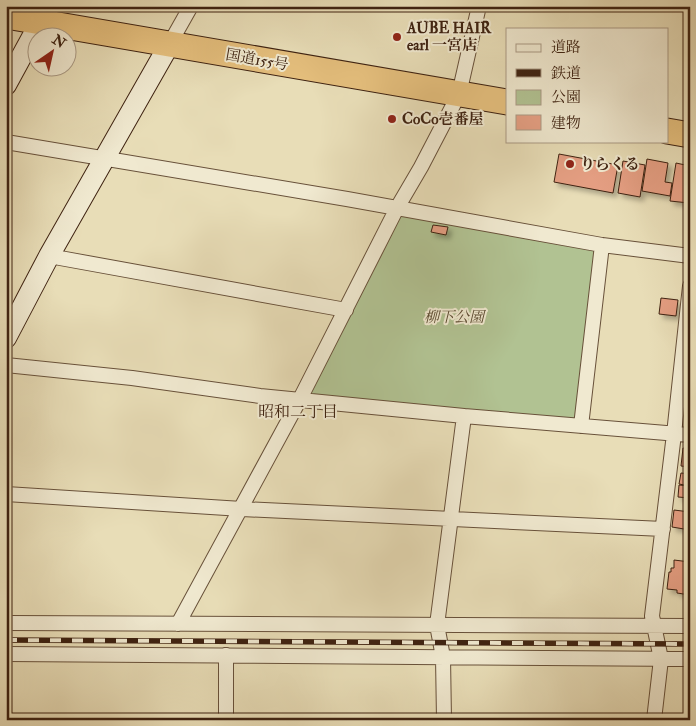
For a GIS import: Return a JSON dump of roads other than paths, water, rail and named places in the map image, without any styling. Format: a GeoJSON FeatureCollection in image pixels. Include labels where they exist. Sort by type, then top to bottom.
{"type":"FeatureCollection","features":[{"type":"Feature","properties":{"kind":"highway","name":"国道155号"},"geometry":{"type":"LineString","coordinates":[[6,16],[44,14],[169,45],[506,102]]}},
{"type":"Feature","properties":{"kind":"highway"},"geometry":{"type":"LineString","coordinates":[[668,131],[690,135]]}},
{"type":"Feature","properties":{"kind":"street"},"geometry":{"type":"LineString","coordinates":[[6,338],[49,256],[191,6]]}},
{"type":"Feature","properties":{"kind":"street"},"geometry":{"type":"LineString","coordinates":[[178,624],[300,400],[397,208],[459,94],[479,6]]}},
{"type":"Feature","properties":{"kind":"street"},"geometry":{"type":"LineString","coordinates":[[6,84],[44,14]]}},
{"type":"Feature","properties":{"kind":"street"},"geometry":{"type":"LineString","coordinates":[[6,142],[602,244],[690,256]]}},
{"type":"Feature","properties":{"kind":"street"},"geometry":{"type":"LineString","coordinates":[[581,426],[602,244]]}},
{"type":"Feature","properties":{"kind":"street"},"geometry":{"type":"LineString","coordinates":[[49,256],[346,310]]}},
{"type":"Feature","properties":{"kind":"street"},"geometry":{"type":"LineString","coordinates":[[654,720],[661,659],[652,616],[690,286]]}},
{"type":"Feature","properties":{"kind":"street"},"geometry":{"type":"LineString","coordinates":[[6,365],[132,378],[260,396],[690,435]]}},
{"type":"Feature","properties":{"kind":"street"},"geometry":{"type":"LineString","coordinates":[[444,720],[443,657],[437,625],[464,416]]}},
{"type":"Feature","properties":{"kind":"street"},"geometry":{"type":"LineString","coordinates":[[6,494],[242,509],[663,529]]}},
{"type":"Feature","properties":{"kind":"street"},"geometry":{"type":"LineString","coordinates":[[6,623],[690,626]]}},
{"type":"Feature","properties":{"kind":"street"},"geometry":{"type":"LineString","coordinates":[[6,654],[690,659]]}},
{"type":"Feature","properties":{"kind":"street"},"geometry":{"type":"LineString","coordinates":[[226,655],[226,720]]}},
{"type":"Feature","properties":{"kind":"railway"},"geometry":{"type":"LineString","coordinates":[[6,640],[690,644]]}},
{"type":"Feature","properties":{"kind":"place","name":"AUBE HAIR earl 一宮店"},"geometry":{"type":"Point","coordinates":[397,37]}},
{"type":"Feature","properties":{"kind":"place","name":"CoCo壱番屋"},"geometry":{"type":"Point","coordinates":[392,119]}},
{"type":"Feature","properties":{"kind":"place","name":"りらくる"},"geometry":{"type":"Point","coordinates":[570,164]}},
{"type":"Feature","properties":{"kind":"district","name":"昭和二丁目"},"geometry":{"type":"Point","coordinates":[298,412]}},
{"type":"Feature","properties":{"kind":"park label","name":"柳下公園"},"geometry":{"type":"Point","coordinates":[454,317]}}]}
